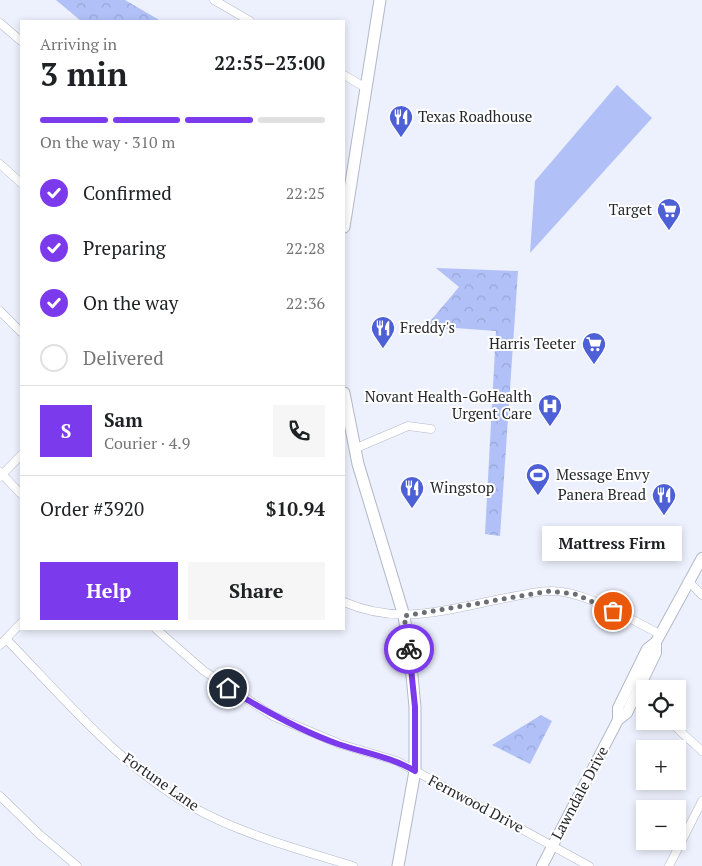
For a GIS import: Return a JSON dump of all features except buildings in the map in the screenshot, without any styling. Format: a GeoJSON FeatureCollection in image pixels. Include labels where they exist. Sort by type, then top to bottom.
{"type":"FeatureCollection","features":[{"type":"Feature","properties":{"kind":"main road"},"geometry":{"type":"LineString","coordinates":[[345,221],[380,0]]}},
{"type":"Feature","properties":{"kind":"main road"},"geometry":{"type":"LineString","coordinates":[[345,399],[354,449],[404,616],[415,707],[415,771],[398,866]]}},
{"type":"Feature","properties":{"kind":"main road","name":"Lawndale Drive"},"geometry":{"type":"LineString","coordinates":[[618,720],[618,708],[647,649],[658,638],[702,558]]}},
{"type":"Feature","properties":{"kind":"main road","name":"Lawndale Drive"},"geometry":{"type":"LineString","coordinates":[[647,680],[656,653],[658,638]]}},
{"type":"Feature","properties":{"kind":"main road","name":"Lawndale Drive"},"geometry":{"type":"LineString","coordinates":[[542,866],[618,720],[636,702]]}},
{"type":"Feature","properties":{"kind":"street"},"geometry":{"type":"LineString","coordinates":[[214,0],[248,20]]}},
{"type":"Feature","properties":{"kind":"street"},"geometry":{"type":"LineString","coordinates":[[0,23],[20,39]]}},
{"type":"Feature","properties":{"kind":"street"},"geometry":{"type":"LineString","coordinates":[[345,77],[366,88]]}},
{"type":"Feature","properties":{"kind":"street"},"geometry":{"type":"LineString","coordinates":[[0,164],[20,182]]}},
{"type":"Feature","properties":{"kind":"street"},"geometry":{"type":"LineString","coordinates":[[0,311],[20,331]]}},
{"type":"Feature","properties":{"kind":"street"},"geometry":{"type":"LineString","coordinates":[[354,449],[408,426],[431,429]]}},
{"type":"Feature","properties":{"kind":"street"},"geometry":{"type":"LineString","coordinates":[[20,456],[1,474],[20,493]]}},
{"type":"Feature","properties":{"kind":"street"},"geometry":{"type":"LineString","coordinates":[[688,581],[702,595]]}},
{"type":"Feature","properties":{"kind":"street"},"geometry":{"type":"LineString","coordinates":[[345,602],[382,615],[404,616],[550,591],[575,594],[658,638]]}},
{"type":"Feature","properties":{"kind":"street"},"geometry":{"type":"LineString","coordinates":[[3,642],[20,624]]}},
{"type":"Feature","properties":{"kind":"street","name":"Fernwood Drive"},"geometry":{"type":"LineString","coordinates":[[157,630],[204,671],[266,712],[305,731],[340,744],[397,761],[589,866]]}},
{"type":"Feature","properties":{"kind":"street","name":"Fortune Lane"},"geometry":{"type":"LineString","coordinates":[[3,642],[114,750],[166,790],[190,805],[266,840],[353,866]]}},
{"type":"Feature","properties":{"kind":"street"},"geometry":{"type":"LineString","coordinates":[[679,730],[702,750]]}},
{"type":"Feature","properties":{"kind":"street"},"geometry":{"type":"LineString","coordinates":[[0,796],[32,828],[77,866]]}},
{"type":"Feature","properties":{"kind":"street"},"geometry":{"type":"LineString","coordinates":[[669,866],[702,801]]}},
{"type":"Feature","properties":{"kind":"green space"},"geometry":{"type":"Polygon","coordinates":[[[56,0],[125,0],[159,20],[80,20],[56,0]]]}},
{"type":"Feature","properties":{"kind":"green space"},"geometry":{"type":"Polygon","coordinates":[[[617,85],[652,118],[530,253],[535,181],[617,85]]]}},
{"type":"Feature","properties":{"kind":"green space"},"geometry":{"type":"Polygon","coordinates":[[[436,268],[518,271],[500,536],[485,534],[496,331],[455,328],[421,332],[459,287],[436,268]]]}},
{"type":"Feature","properties":{"kind":"green space"},"geometry":{"type":"Polygon","coordinates":[[[541,715],[552,721],[530,764],[492,745],[541,715]]]}},
{"type":"Feature","properties":{"kind":"way so far"},"geometry":{"type":"LineString","coordinates":[[409,649],[404,616],[550,591],[575,594],[613,611]]}},
{"type":"Feature","properties":{"kind":"place","name":"Texas Roadhouse"},"geometry":{"type":"Point","coordinates":[401,138]}},
{"type":"Feature","properties":{"kind":"place","name":"Target"},"geometry":{"type":"Point","coordinates":[669,231]}},
{"type":"Feature","properties":{"kind":"place","name":"Freddy's"},"geometry":{"type":"Point","coordinates":[383,349]}},
{"type":"Feature","properties":{"kind":"place","name":"Harris Teeter"},"geometry":{"type":"Point","coordinates":[594,365]}},
{"type":"Feature","properties":{"kind":"place","name":"Novant Health-GoHealth Urgent Care"},"geometry":{"type":"Point","coordinates":[550,427]}},
{"type":"Feature","properties":{"kind":"place","name":"Message Envy"},"geometry":{"type":"Point","coordinates":[538,496]}},
{"type":"Feature","properties":{"kind":"place","name":"Wingstop"},"geometry":{"type":"Point","coordinates":[412,509]}},
{"type":"Feature","properties":{"kind":"place","name":"Panera Bread"},"geometry":{"type":"Point","coordinates":[664,516]}},
{"type":"Feature","properties":{"kind":"place","name":"Mattress Firm"},"geometry":{"type":"Point","coordinates":[613,611]}},
{"type":"Feature","properties":{"kind":"route"},"geometry":{"type":"LineString","coordinates":[[228,688],[262,710],[305,731],[340,744],[397,761],[415,771],[415,707],[409,649]]}}]}
